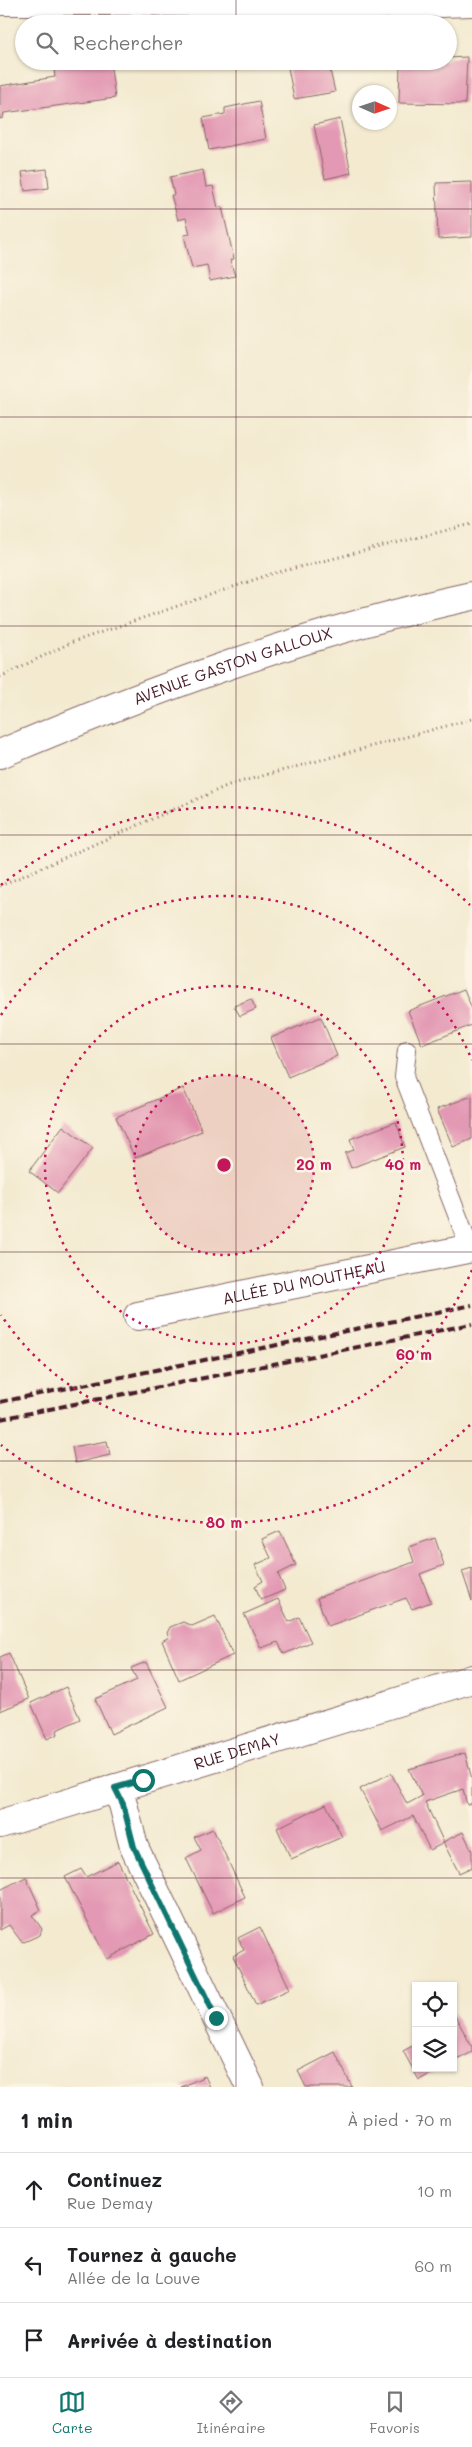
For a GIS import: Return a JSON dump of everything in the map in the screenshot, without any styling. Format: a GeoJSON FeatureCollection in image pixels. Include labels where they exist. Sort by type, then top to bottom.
{"type":"FeatureCollection","features":[{"type":"Feature","properties":{"kind":"street"},"geometry":{"type":"LineString","coordinates":[[0,1],[344,6],[472,2]]}},
{"type":"Feature","properties":{"kind":"street","name":"AVENUE GASTON GALLOUX"},"geometry":{"type":"LineString","coordinates":[[0,754],[114,706],[222,666],[322,635],[472,596]]}},
{"type":"Feature","properties":{"kind":"street","name":"ALLÉE DU MOUTHEAU"},"geometry":{"type":"LineString","coordinates":[[138,1316],[471,1248]]}},
{"type":"Feature","properties":{"kind":"street","name":"RUE DEMAY"},"geometry":{"type":"LineString","coordinates":[[0,1824],[472,1679]]}},
{"type":"Feature","properties":{"kind":"street"},"geometry":{"type":"LineString","coordinates":[[115,1788],[123,1804],[134,1847],[250,2087]]}},
{"type":"Feature","properties":{"kind":"lane","name":"ALLÉE DU MOUTHEAU"},"geometry":{"type":"LineString","coordinates":[[406,1050],[404,1077],[471,1248]]}},
{"type":"Feature","properties":{"kind":"path"},"geometry":{"type":"LineString","coordinates":[[0,677],[70,643],[271,574],[472,524]]}},
{"type":"Feature","properties":{"kind":"path"},"geometry":{"type":"LineString","coordinates":[[0,886],[229,785],[472,719]]}},
{"type":"Feature","properties":{"kind":"building"},"geometry":{"type":"Polygon","coordinates":[[[467,57],[465,104],[399,103],[400,70],[457,70],[457,58],[467,57]]]}},
{"type":"Feature","properties":{"kind":"building"},"geometry":{"type":"Polygon","coordinates":[[[54,70],[111,70],[115,98],[4,113],[3,118],[0,119],[0,86],[55,77],[54,70]]]}},
{"type":"Feature","properties":{"kind":"building"},"geometry":{"type":"Polygon","coordinates":[[[289,70],[330,70],[335,92],[294,99],[289,70]]]}},
{"type":"Feature","properties":{"kind":"building"},"geometry":{"type":"Polygon","coordinates":[[[259,101],[266,139],[209,150],[203,118],[225,114],[225,108],[259,101]]]}},
{"type":"Feature","properties":{"kind":"building"},"geometry":{"type":"Polygon","coordinates":[[[340,119],[351,173],[325,179],[314,125],[340,119]]]}},
{"type":"Feature","properties":{"kind":"building"},"geometry":{"type":"Polygon","coordinates":[[[47,169],[49,188],[25,191],[22,172],[47,169]]]}},
{"type":"Feature","properties":{"kind":"building"},"geometry":{"type":"Polygon","coordinates":[[[203,170],[206,187],[213,186],[218,208],[222,207],[234,259],[230,260],[235,276],[210,281],[207,265],[192,268],[184,235],[190,234],[186,218],[178,220],[171,195],[174,195],[170,177],[203,170]]]}},
{"type":"Feature","properties":{"kind":"building"},"geometry":{"type":"Polygon","coordinates":[[[472,182],[472,237],[438,239],[436,183],[472,182]]]}},
{"type":"Feature","properties":{"kind":"building"},"geometry":{"type":"Polygon","coordinates":[[[464,989],[472,1009],[472,1025],[422,1045],[408,1011],[464,989]]]}},
{"type":"Feature","properties":{"kind":"building"},"geometry":{"type":"Polygon","coordinates":[[[251,999],[256,1009],[240,1016],[234,1006],[251,999]]]}},
{"type":"Feature","properties":{"kind":"building"},"geometry":{"type":"Polygon","coordinates":[[[321,1017],[337,1056],[288,1077],[271,1038],[321,1017]]]}},
{"type":"Feature","properties":{"kind":"building"},"geometry":{"type":"Polygon","coordinates":[[[183,1088],[202,1131],[135,1158],[116,1117],[183,1088]]]}},
{"type":"Feature","properties":{"kind":"building"},"geometry":{"type":"Polygon","coordinates":[[[472,1096],[472,1139],[453,1147],[437,1109],[472,1096]]]}},
{"type":"Feature","properties":{"kind":"building"},"geometry":{"type":"Polygon","coordinates":[[[396,1122],[405,1147],[351,1168],[345,1153],[354,1150],[350,1139],[396,1122]]]}},
{"type":"Feature","properties":{"kind":"building"},"geometry":{"type":"Polygon","coordinates":[[[63,1126],[93,1148],[58,1193],[29,1171],[63,1126]]]}},
{"type":"Feature","properties":{"kind":"building"},"geometry":{"type":"Polygon","coordinates":[[[107,1441],[110,1455],[75,1463],[72,1447],[107,1441]]]}},
{"type":"Feature","properties":{"kind":"building"},"geometry":{"type":"Polygon","coordinates":[[[280,1531],[296,1565],[278,1574],[285,1590],[261,1600],[255,1586],[263,1581],[255,1565],[271,1558],[262,1539],[280,1531]]]}},
{"type":"Feature","properties":{"kind":"building"},"geometry":{"type":"Polygon","coordinates":[[[435,1538],[444,1565],[420,1574],[431,1602],[412,1609],[406,1598],[328,1626],[317,1598],[414,1562],[409,1547],[435,1538]]]}},
{"type":"Feature","properties":{"kind":"building"},"geometry":{"type":"Polygon","coordinates":[[[472,1568],[472,1601],[462,1571],[472,1568]]]}},
{"type":"Feature","properties":{"kind":"building"},"geometry":{"type":"Polygon","coordinates":[[[278,1599],[289,1622],[299,1617],[311,1642],[284,1654],[278,1642],[261,1648],[244,1614],[278,1599]]]}},
{"type":"Feature","properties":{"kind":"building"},"geometry":{"type":"Polygon","coordinates":[[[215,1616],[233,1655],[179,1680],[162,1641],[169,1637],[167,1633],[170,1627],[183,1622],[192,1626],[215,1616]]]}},
{"type":"Feature","properties":{"kind":"building"},"geometry":{"type":"Polygon","coordinates":[[[9,1653],[29,1699],[0,1711],[0,1657],[9,1653]]]}},
{"type":"Feature","properties":{"kind":"building"},"geometry":{"type":"Polygon","coordinates":[[[146,1662],[168,1707],[111,1734],[95,1699],[137,1680],[131,1668],[146,1662]]]}},
{"type":"Feature","properties":{"kind":"building"},"geometry":{"type":"Polygon","coordinates":[[[66,1687],[80,1719],[57,1730],[58,1734],[47,1739],[31,1703],[66,1687]]]}},
{"type":"Feature","properties":{"kind":"building"},"geometry":{"type":"Polygon","coordinates":[[[465,1753],[472,1779],[472,1803],[467,1805],[463,1789],[425,1802],[444,1843],[430,1850],[413,1816],[382,1831],[360,1789],[391,1773],[407,1804],[422,1796],[409,1769],[465,1753]]]}},
{"type":"Feature","properties":{"kind":"building"},"geometry":{"type":"Polygon","coordinates":[[[326,1804],[342,1837],[291,1859],[277,1828],[326,1804]]]}},
{"type":"Feature","properties":{"kind":"building"},"geometry":{"type":"Polygon","coordinates":[[[213,1829],[245,1897],[213,1913],[186,1858],[201,1850],[194,1837],[213,1829]]]}},
{"type":"Feature","properties":{"kind":"building"},"geometry":{"type":"Polygon","coordinates":[[[463,1832],[472,1851],[472,1867],[459,1873],[443,1842],[463,1832]]]}},
{"type":"Feature","properties":{"kind":"building"},"geometry":{"type":"Polygon","coordinates":[[[118,1861],[154,1934],[107,1959],[65,1877],[81,1869],[86,1877],[118,1861]]]}},
{"type":"Feature","properties":{"kind":"building"},"geometry":{"type":"Polygon","coordinates":[[[26,1877],[41,1910],[32,1915],[42,1929],[40,1935],[24,1942],[21,1941],[9,1925],[0,1930],[0,1890],[26,1877]]]}},
{"type":"Feature","properties":{"kind":"building"},"geometry":{"type":"Polygon","coordinates":[[[260,1927],[290,1989],[256,2005],[233,1956],[244,1950],[238,1938],[260,1927]]]}},
{"type":"Feature","properties":{"kind":"building"},"geometry":{"type":"Polygon","coordinates":[[[457,2019],[472,2047],[472,2052],[457,2060],[457,2019]]]}},
{"type":"Feature","properties":{"kind":"building"},"geometry":{"type":"Polygon","coordinates":[[[412,2046],[412,2067],[403,2051],[412,2046]]]}},
{"type":"Feature","properties":{"kind":"building"},"geometry":{"type":"Polygon","coordinates":[[[335,2052],[352,2087],[306,2087],[298,2071],[335,2052]]]}},
{"type":"Feature","properties":{"kind":"building"},"geometry":{"type":"Polygon","coordinates":[[[415,2072],[434,2072],[419,2080],[415,2072]]]}},
{"type":"Feature","properties":{"kind":"building"},"geometry":{"type":"Polygon","coordinates":[[[205,2076],[210,2087],[181,2087],[205,2076]]]}},
{"type":"Feature","properties":{"kind":"railway"},"geometry":{"type":"LineString","coordinates":[[0,1402],[472,1305]]}},
{"type":"Feature","properties":{"kind":"railway"},"geometry":{"type":"LineString","coordinates":[[0,1419],[472,1324]]}},
{"type":"Feature","properties":{"kind":"route"},"geometry":{"type":"LineString","coordinates":[[143,1780],[115,1788],[123,1804],[134,1847],[216,2018]]}}]}
